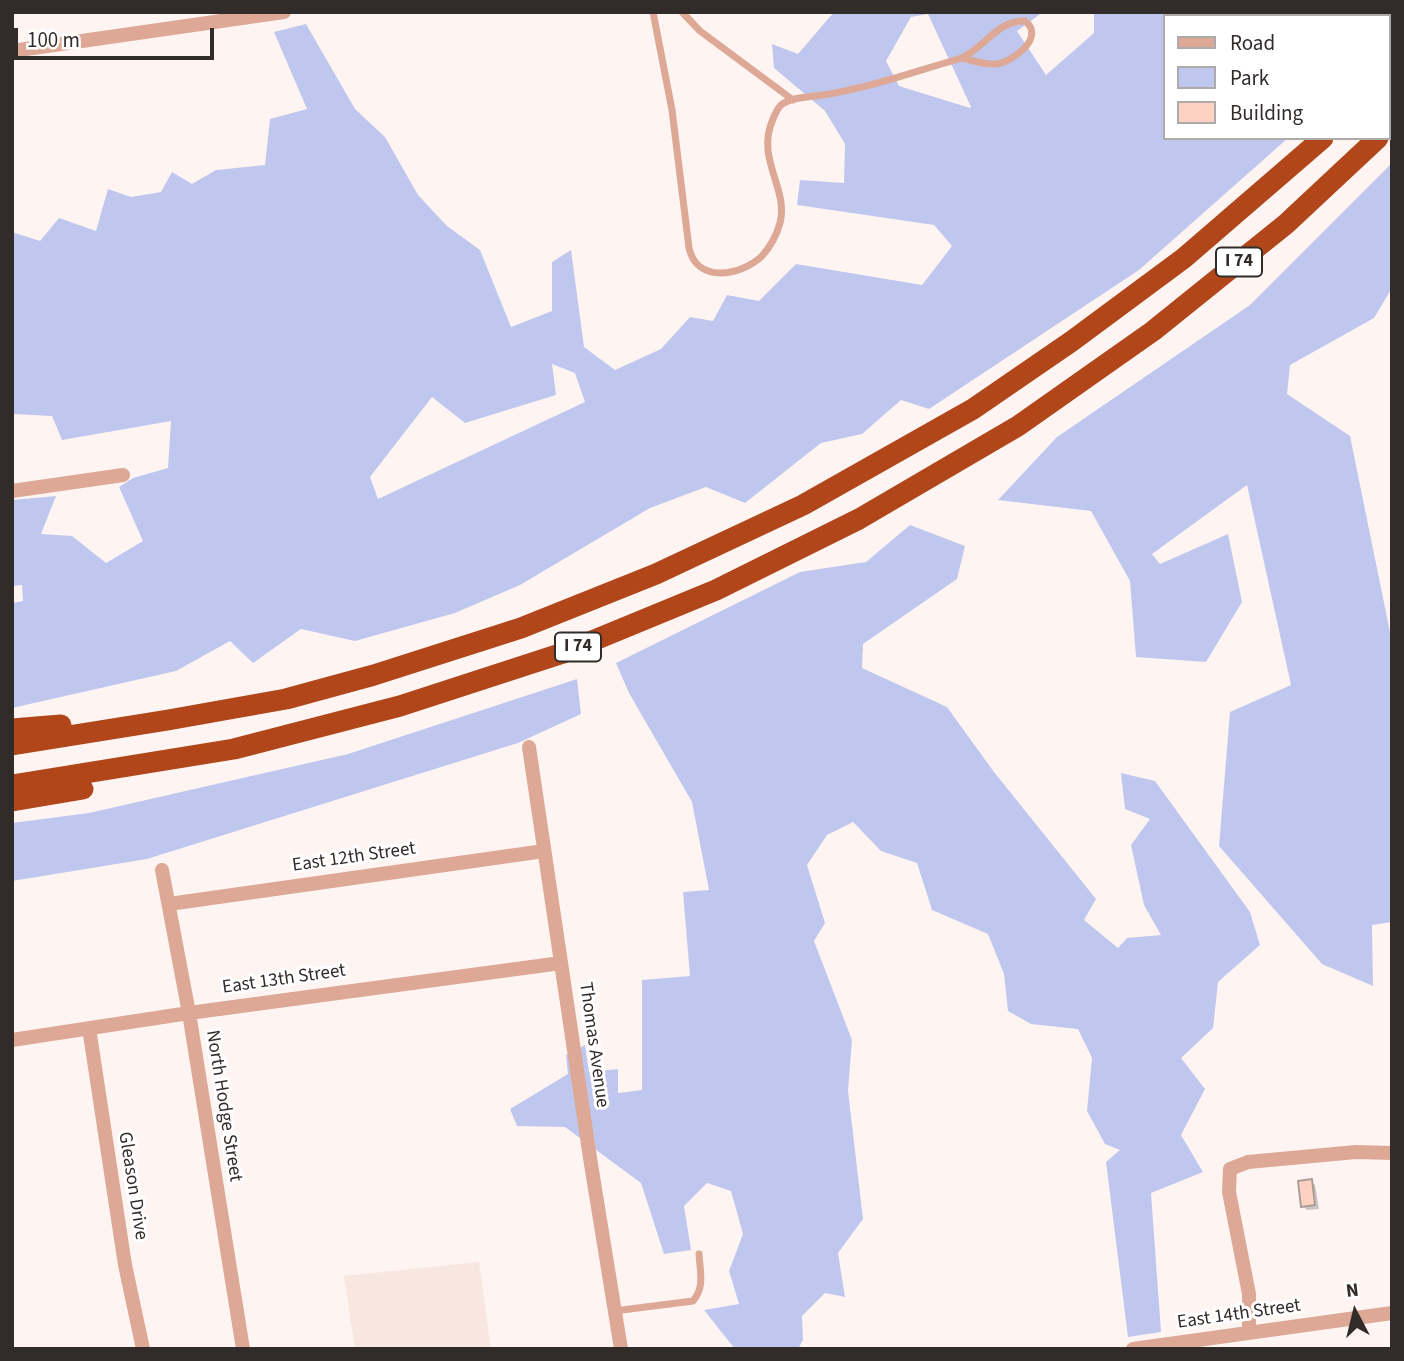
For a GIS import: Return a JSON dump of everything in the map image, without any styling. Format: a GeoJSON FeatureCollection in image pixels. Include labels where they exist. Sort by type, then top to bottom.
{"type":"FeatureCollection","features":[{"type":"Feature","properties":{"kind":"highway","name":"I 74"},"geometry":{"type":"LineString","coordinates":[[12,745],[286,699],[374,675],[521,628],[656,575],[803,505],[973,409],[1072,341],[1184,258],[1321,140]]}},
{"type":"Feature","properties":{"kind":"highway","name":"I 74"},"geometry":{"type":"LineString","coordinates":[[12,785],[234,749],[400,706],[563,653],[716,590],[859,519],[1018,426],[1153,331],[1286,224],[1376,140]]}},
{"type":"Feature","properties":{"kind":"highway"},"geometry":{"type":"LineString","coordinates":[[12,729],[168,720]]}},
{"type":"Feature","properties":{"kind":"highway"},"geometry":{"type":"LineString","coordinates":[[12,801],[142,779],[234,749]]}},
{"type":"Feature","properties":{"kind":"street"},"geometry":{"type":"LineString","coordinates":[[12,51],[284,12]]}},
{"type":"Feature","properties":{"kind":"street"},"geometry":{"type":"LineString","coordinates":[[12,491],[123,475]]}},
{"type":"Feature","properties":{"kind":"street","name":"Thomas Avenue"},"geometry":{"type":"LineString","coordinates":[[529,747],[621,1349]]}},
{"type":"Feature","properties":{"kind":"street","name":"East 12th Street"},"geometry":{"type":"LineString","coordinates":[[169,904],[544,851]]}},
{"type":"Feature","properties":{"kind":"street","name":"North Hodge Street"},"geometry":{"type":"LineString","coordinates":[[162,870],[189,1013],[243,1349]]}},
{"type":"Feature","properties":{"kind":"street","name":"East 13th Street"},"geometry":{"type":"LineString","coordinates":[[12,1040],[189,1013],[561,963]]}},
{"type":"Feature","properties":{"kind":"street","name":"Gleason Drive"},"geometry":{"type":"LineString","coordinates":[[89,1028],[125,1265],[143,1349]]}},
{"type":"Feature","properties":{"kind":"street"},"geometry":{"type":"LineString","coordinates":[[1249,1333],[1249,1294],[1229,1192],[1230,1169],[1248,1161],[1356,1152],[1392,1153]]}},
{"type":"Feature","properties":{"kind":"street","name":"East 14th Street"},"geometry":{"type":"LineString","coordinates":[[1133,1349],[1392,1313]]}},
{"type":"Feature","properties":{"kind":"lane"},"geometry":{"type":"LineString","coordinates":[[653,12],[672,110],[690,256],[703,269],[722,274],[741,269],[762,255],[776,235],[782,209],[769,161],[767,137],[775,112],[782,104],[838,93],[962,58],[978,49],[1006,24],[1025,21],[1031,27],[1032,32],[1022,51],[1005,61],[995,64],[962,58]]}},
{"type":"Feature","properties":{"kind":"lane"},"geometry":{"type":"LineString","coordinates":[[682,12],[700,31],[793,100]]}},
{"type":"Feature","properties":{"kind":"lane"},"geometry":{"type":"LineString","coordinates":[[614,1311],[693,1301],[699,1294],[702,1281],[699,1254]]}},
{"type":"Feature","properties":{"kind":"shaded area"},"geometry":{"type":"Polygon","coordinates":[[[479,1262],[491,1349],[355,1349],[344,1276],[479,1262]]]}},
{"type":"Feature","properties":{"kind":"green space"},"geometry":{"type":"Polygon","coordinates":[[[834,12],[1043,12],[1017,31],[1046,75],[1094,33],[1094,12],[1392,12],[1390,42],[1390,14],[1162,14],[1162,140],[1286,140],[1139,270],[929,409],[901,400],[862,434],[821,443],[745,503],[706,487],[650,508],[520,585],[455,613],[355,641],[301,629],[253,663],[230,641],[176,671],[12,708],[12,603],[23,601],[22,585],[12,586],[12,500],[56,496],[41,534],[72,536],[106,563],[143,541],[119,487],[133,478],[168,468],[171,421],[62,440],[52,416],[12,414],[12,232],[40,241],[59,218],[96,231],[108,189],[131,197],[161,192],[172,172],[192,184],[216,170],[265,165],[270,119],[307,109],[274,32],[306,24],[355,109],[385,137],[418,195],[447,226],[480,250],[511,327],[552,311],[552,262],[571,250],[584,347],[615,370],[661,349],[690,317],[713,321],[727,295],[759,301],[796,264],[922,285],[952,246],[934,225],[797,205],[800,180],[844,183],[845,144],[825,111],[774,68],[772,44],[798,54],[834,12]],[[928,14],[911,17],[886,61],[899,86],[971,107],[928,14]],[[552,364],[556,395],[465,423],[432,397],[370,477],[378,499],[585,402],[575,373],[552,364]]]}},
{"type":"Feature","properties":{"kind":"green space"},"geometry":{"type":"Polygon","coordinates":[[[1392,163],[1392,288],[1374,318],[1290,365],[1287,394],[1350,436],[1392,642],[1392,922],[1372,925],[1373,986],[1322,964],[1219,846],[1230,712],[1291,685],[1247,485],[1152,554],[1160,564],[1228,534],[1242,602],[1206,662],[1136,657],[1130,581],[1091,511],[998,500],[1057,437],[1250,305],[1392,163]]]}},
{"type":"Feature","properties":{"kind":"green space"},"geometry":{"type":"Polygon","coordinates":[[[910,525],[965,546],[957,579],[863,644],[862,668],[947,707],[994,772],[1096,899],[1084,920],[1118,948],[1127,938],[1161,935],[1144,905],[1131,845],[1150,819],[1125,809],[1121,773],[1155,781],[1250,912],[1260,945],[1218,982],[1213,1028],[1181,1058],[1205,1089],[1181,1135],[1203,1172],[1151,1193],[1161,1332],[1128,1337],[1106,1162],[1120,1150],[1105,1144],[1087,1111],[1092,1058],[1078,1029],[1031,1024],[1008,1011],[1004,974],[988,934],[932,910],[917,863],[881,851],[853,822],[827,835],[807,865],[825,923],[814,941],[852,1040],[848,1091],[863,1219],[838,1253],[845,1297],[825,1293],[802,1316],[803,1340],[798,1349],[735,1349],[704,1310],[739,1304],[729,1271],[743,1234],[731,1191],[707,1183],[684,1206],[691,1250],[664,1254],[641,1183],[565,1127],[517,1126],[510,1109],[568,1074],[566,1055],[585,1045],[589,1072],[618,1069],[618,1093],[642,1090],[642,980],[690,976],[683,892],[709,890],[692,802],[629,693],[616,663],[800,572],[866,562],[910,525]]]}},
{"type":"Feature","properties":{"kind":"green space"},"geometry":{"type":"Polygon","coordinates":[[[577,679],[581,714],[518,743],[147,859],[12,881],[12,823],[89,813],[348,754],[577,679]]]}},
{"type":"Feature","properties":{"kind":"building"},"geometry":{"type":"Polygon","coordinates":[[[1312,1179],[1315,1205],[1301,1207],[1298,1181],[1312,1179]]]}}]}
